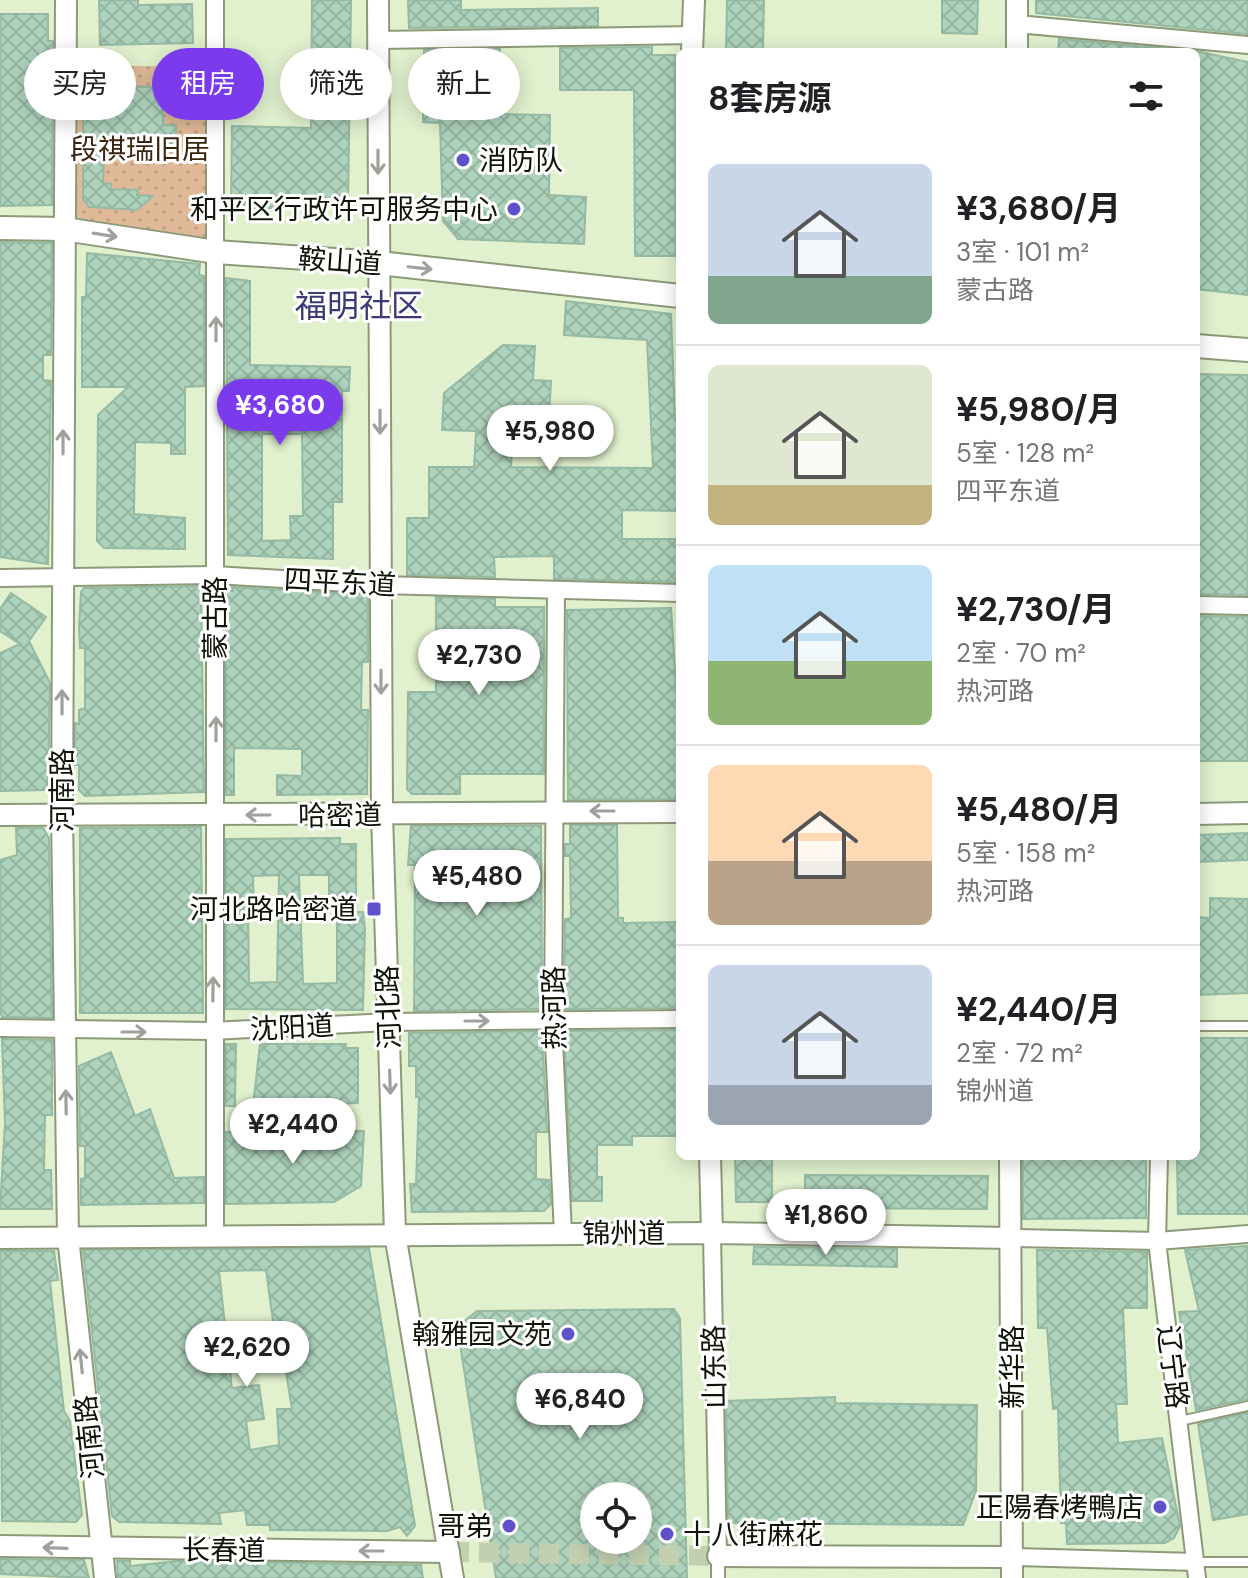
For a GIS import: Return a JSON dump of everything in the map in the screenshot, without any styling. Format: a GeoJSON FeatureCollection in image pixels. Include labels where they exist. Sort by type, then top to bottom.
{"type":"FeatureCollection","features":[{"type":"Feature","properties":{"kind":"main road","name":"鞍山道"},"geometry":{"type":"LineString","coordinates":[[0,228],[64,229],[216,252],[379,263],[676,296]]}},
{"type":"Feature","properties":{"kind":"main road"},"geometry":{"type":"LineString","coordinates":[[1200,346],[1248,350]]}},
{"type":"Feature","properties":{"kind":"street","name":"河南路"},"geometry":{"type":"LineString","coordinates":[[66,0],[62,814],[68,1237],[105,1578]]}},
{"type":"Feature","properties":{"kind":"street","name":"蒙古路"},"geometry":{"type":"LineString","coordinates":[[215,0],[216,815],[212,1031],[215,1235]]}},
{"type":"Feature","properties":{"kind":"street","name":"河北路"},"geometry":{"type":"LineString","coordinates":[[378,0],[382,814],[395,1234],[453,1578]]}},
{"type":"Feature","properties":{"kind":"street"},"geometry":{"type":"LineString","coordinates":[[378,40],[693,44],[694,0]]}},
{"type":"Feature","properties":{"kind":"street"},"geometry":{"type":"LineString","coordinates":[[1017,0],[1017,48]]}},
{"type":"Feature","properties":{"kind":"street"},"geometry":{"type":"LineString","coordinates":[[1017,24],[1179,44],[1248,45]]}},
{"type":"Feature","properties":{"kind":"street","name":"四平东道"},"geometry":{"type":"LineString","coordinates":[[0,578],[215,575],[381,585],[676,593]]}},
{"type":"Feature","properties":{"kind":"street","name":"热河路"},"geometry":{"type":"LineString","coordinates":[[556,590],[553,1021],[563,1234]]}},
{"type":"Feature","properties":{"kind":"street"},"geometry":{"type":"LineString","coordinates":[[1200,605],[1248,606]]}},
{"type":"Feature","properties":{"kind":"street","name":"哈密道"},"geometry":{"type":"LineString","coordinates":[[0,815],[676,812]]}},
{"type":"Feature","properties":{"kind":"street"},"geometry":{"type":"LineString","coordinates":[[1200,814],[1248,813]]}},
{"type":"Feature","properties":{"kind":"street","name":"沈阳道"},"geometry":{"type":"LineString","coordinates":[[0,1028],[87,1032],[212,1031],[389,1022],[676,1019]]}},
{"type":"Feature","properties":{"kind":"street","name":"山东路"},"geometry":{"type":"LineString","coordinates":[[710,1160],[718,1578]]}},
{"type":"Feature","properties":{"kind":"street","name":"新华路"},"geometry":{"type":"LineString","coordinates":[[1010,1160],[1012,1578]]}},
{"type":"Feature","properties":{"kind":"street","name":"辽宁路"},"geometry":{"type":"LineString","coordinates":[[1159,1160],[1157,1241],[1196,1570]]}},
{"type":"Feature","properties":{"kind":"street","name":"锦州道"},"geometry":{"type":"LineString","coordinates":[[0,1238],[712,1233],[1157,1241],[1248,1234]]}},
{"type":"Feature","properties":{"kind":"street","name":"长春道"},"geometry":{"type":"LineString","coordinates":[[0,1546],[449,1552]]}},
{"type":"Feature","properties":{"kind":"street"},"geometry":{"type":"LineString","coordinates":[[718,1556],[1013,1557],[1196,1570]]}},
{"type":"Feature","properties":{"kind":"lane"},"geometry":{"type":"LineString","coordinates":[[1200,1026],[1248,1026]]}},
{"type":"Feature","properties":{"kind":"lane"},"geometry":{"type":"LineString","coordinates":[[1180,1421],[1248,1406]]}},
{"type":"Feature","properties":{"kind":"lane"},"geometry":{"type":"LineString","coordinates":[[1196,1570],[1248,1562]]}},
{"type":"Feature","properties":{"kind":"green space","name":"段祺瑞旧居"},"geometry":{"type":"Polygon","coordinates":[[[136,66],[152,66],[152,120],[206,120],[207,247],[70,231],[73,120],[136,120],[136,66]]]}},
{"type":"Feature","properties":{"kind":"building"},"geometry":{"type":"Polygon","coordinates":[[[99,0],[138,0],[138,5],[192,4],[193,43],[100,45],[99,0]]]}},
{"type":"Feature","properties":{"kind":"building"},"geometry":{"type":"Polygon","coordinates":[[[312,0],[351,0],[350,48],[312,48],[312,0]]]}},
{"type":"Feature","properties":{"kind":"building"},"geometry":{"type":"Polygon","coordinates":[[[408,0],[461,0],[461,10],[598,8],[598,26],[409,28],[408,0]]]}},
{"type":"Feature","properties":{"kind":"building"},"geometry":{"type":"Polygon","coordinates":[[[727,0],[764,0],[763,48],[726,48],[727,0]]]}},
{"type":"Feature","properties":{"kind":"building"},"geometry":{"type":"Polygon","coordinates":[[[942,0],[978,0],[977,34],[942,33],[942,0]]]}},
{"type":"Feature","properties":{"kind":"building"},"geometry":{"type":"Polygon","coordinates":[[[1036,0],[1248,0],[1248,34],[1036,13],[1036,0]]]}},
{"type":"Feature","properties":{"kind":"building"},"geometry":{"type":"Polygon","coordinates":[[[0,14],[48,14],[48,41],[53,41],[53,48],[24,48],[24,120],[53,120],[52,205],[0,206],[0,14]]]}},
{"type":"Feature","properties":{"kind":"building"},"geometry":{"type":"Polygon","coordinates":[[[1059,39],[1157,48],[1058,48],[1059,39]]]}},
{"type":"Feature","properties":{"kind":"building"},"geometry":{"type":"Polygon","coordinates":[[[652,47],[652,55],[675,55],[676,256],[635,256],[634,90],[560,90],[560,48],[652,47]]]}},
{"type":"Feature","properties":{"kind":"building"},"geometry":{"type":"Polygon","coordinates":[[[1200,52],[1248,62],[1248,295],[1200,289],[1200,52]]]}},
{"type":"Feature","properties":{"kind":"building"},"geometry":{"type":"Polygon","coordinates":[[[136,87],[152,87],[152,120],[163,120],[163,125],[176,125],[176,143],[143,143],[142,158],[104,157],[103,183],[111,184],[111,189],[138,190],[137,195],[153,196],[137,210],[89,207],[83,199],[83,120],[136,120],[136,87]]]}},
{"type":"Feature","properties":{"kind":"building"},"geometry":{"type":"Polygon","coordinates":[[[520,114],[550,115],[549,195],[586,197],[584,244],[458,239],[443,221],[440,123],[423,122],[520,120],[520,114]]]}},
{"type":"Feature","properties":{"kind":"building"},"geometry":{"type":"Polygon","coordinates":[[[311,120],[349,120],[348,207],[231,209],[232,126],[311,128],[311,120]]]}},
{"type":"Feature","properties":{"kind":"building"},"geometry":{"type":"Polygon","coordinates":[[[0,242],[52,243],[51,355],[43,355],[43,380],[51,381],[48,564],[0,557],[0,242]]]}},
{"type":"Feature","properties":{"kind":"building"},"geometry":{"type":"Polygon","coordinates":[[[87,253],[200,264],[199,275],[204,276],[204,386],[185,387],[185,454],[171,454],[171,443],[135,442],[134,514],[185,518],[185,549],[104,548],[97,541],[98,415],[128,387],[82,387],[82,297],[86,297],[87,253]]]}},
{"type":"Feature","properties":{"kind":"building"},"geometry":{"type":"Polygon","coordinates":[[[226,278],[250,281],[250,365],[350,367],[349,391],[342,391],[342,502],[333,502],[333,559],[228,555],[226,278]],[[262,434],[262,541],[291,540],[290,516],[303,516],[302,434],[262,434]]]}},
{"type":"Feature","properties":{"kind":"building"},"geometry":{"type":"Polygon","coordinates":[[[566,301],[671,314],[676,511],[622,510],[622,539],[676,539],[676,582],[554,579],[554,556],[494,557],[495,577],[407,575],[407,518],[429,518],[429,467],[474,467],[476,431],[442,430],[444,393],[503,345],[535,346],[533,380],[551,381],[549,419],[514,418],[511,467],[653,468],[647,340],[564,335],[566,301]]]}},
{"type":"Feature","properties":{"kind":"building"},"geometry":{"type":"Polygon","coordinates":[[[1200,374],[1248,375],[1248,595],[1200,594],[1200,374]]]}},
{"type":"Feature","properties":{"kind":"building"},"geometry":{"type":"Polygon","coordinates":[[[201,586],[204,792],[85,796],[79,790],[79,765],[75,765],[75,723],[79,724],[79,710],[85,708],[85,648],[80,648],[79,628],[81,592],[84,588],[201,586]]]}},
{"type":"Feature","properties":{"kind":"building"},"geometry":{"type":"Polygon","coordinates":[[[232,587],[368,595],[368,662],[362,662],[361,710],[368,710],[367,794],[277,795],[277,775],[302,776],[302,749],[234,748],[234,795],[226,795],[226,591],[233,591],[232,587]]]}},
{"type":"Feature","properties":{"kind":"building"},"geometry":{"type":"Polygon","coordinates":[[[11,593],[46,617],[29,641],[50,683],[48,785],[44,790],[0,791],[0,653],[20,644],[0,631],[0,609],[11,593]]]}},
{"type":"Feature","properties":{"kind":"building"},"geometry":{"type":"Polygon","coordinates":[[[436,597],[495,599],[495,607],[544,607],[544,774],[460,774],[460,794],[412,794],[407,789],[408,692],[436,692],[436,597]]]}},
{"type":"Feature","properties":{"kind":"building"},"geometry":{"type":"Polygon","coordinates":[[[671,608],[676,686],[676,799],[568,800],[567,610],[671,608]]]}},
{"type":"Feature","properties":{"kind":"building"},"geometry":{"type":"Polygon","coordinates":[[[1200,616],[1248,617],[1248,761],[1200,761],[1200,616]]]}},
{"type":"Feature","properties":{"kind":"building"},"geometry":{"type":"Polygon","coordinates":[[[570,825],[617,825],[618,918],[623,918],[623,923],[676,922],[676,1008],[564,1009],[565,919],[571,918],[570,856],[565,856],[565,844],[570,844],[570,825]]]}},
{"type":"Feature","properties":{"kind":"building"},"geometry":{"type":"Polygon","coordinates":[[[411,826],[541,826],[542,1009],[414,1011],[415,865],[408,865],[411,826]]]}},
{"type":"Feature","properties":{"kind":"building"},"geometry":{"type":"Polygon","coordinates":[[[201,827],[203,1013],[80,1013],[80,828],[201,827]]]}},
{"type":"Feature","properties":{"kind":"building"},"geometry":{"type":"Polygon","coordinates":[[[16,828],[43,828],[49,838],[52,1018],[2,1017],[0,1011],[0,860],[17,855],[16,828]]]}},
{"type":"Feature","properties":{"kind":"building"},"geometry":{"type":"Polygon","coordinates":[[[1248,833],[1248,860],[1200,862],[1200,835],[1248,833]]]}},
{"type":"Feature","properties":{"kind":"building"},"geometry":{"type":"Polygon","coordinates":[[[340,838],[340,844],[356,844],[356,912],[363,912],[365,929],[363,1010],[226,1009],[226,839],[340,838]],[[279,875],[253,876],[254,908],[248,909],[249,983],[277,982],[279,875]],[[299,875],[303,984],[337,983],[337,908],[329,908],[329,875],[299,875]]]}},
{"type":"Feature","properties":{"kind":"building"},"geometry":{"type":"Polygon","coordinates":[[[1210,898],[1248,899],[1248,993],[1200,995],[1200,917],[1210,918],[1210,898]]]}},
{"type":"Feature","properties":{"kind":"building"},"geometry":{"type":"Polygon","coordinates":[[[676,1030],[676,1136],[632,1136],[632,1145],[597,1145],[597,1177],[602,1177],[602,1201],[572,1201],[564,1031],[676,1030]]]}},
{"type":"Feature","properties":{"kind":"building"},"geometry":{"type":"Polygon","coordinates":[[[542,1031],[547,1132],[536,1132],[536,1179],[549,1180],[551,1204],[544,1211],[412,1212],[410,1184],[416,1184],[419,1097],[416,1097],[416,1066],[409,1066],[409,1033],[542,1031]]]}},
{"type":"Feature","properties":{"kind":"building"},"geometry":{"type":"Polygon","coordinates":[[[1200,1038],[1248,1038],[1248,1214],[1178,1214],[1177,1160],[1200,1160],[1200,1038]]]}},
{"type":"Feature","properties":{"kind":"building"},"geometry":{"type":"Polygon","coordinates":[[[2,1039],[52,1040],[52,1115],[45,1115],[44,1170],[51,1170],[52,1209],[0,1209],[5,1123],[2,1039]]]}},
{"type":"Feature","properties":{"kind":"building"},"geometry":{"type":"Polygon","coordinates":[[[226,1044],[236,1044],[235,1106],[226,1106],[226,1044]]]}},
{"type":"Feature","properties":{"kind":"building"},"geometry":{"type":"Polygon","coordinates":[[[260,1044],[346,1044],[345,1048],[358,1048],[358,1103],[313,1105],[313,1108],[253,1106],[260,1044]]]}},
{"type":"Feature","properties":{"kind":"building"},"geometry":{"type":"Polygon","coordinates":[[[111,1052],[135,1116],[150,1109],[174,1178],[204,1177],[204,1203],[81,1205],[85,1146],[80,1146],[79,1066],[111,1052]]]}},
{"type":"Feature","properties":{"kind":"building"},"geometry":{"type":"Polygon","coordinates":[[[364,1131],[361,1186],[334,1202],[226,1204],[226,1132],[364,1131]]]}},
{"type":"Feature","properties":{"kind":"building"},"geometry":{"type":"Polygon","coordinates":[[[735,1160],[772,1160],[772,1202],[736,1202],[735,1160]]]}},
{"type":"Feature","properties":{"kind":"building"},"geometry":{"type":"Polygon","coordinates":[[[1023,1160],[1146,1160],[1146,1218],[1023,1219],[1023,1160]]]}},
{"type":"Feature","properties":{"kind":"building"},"geometry":{"type":"Polygon","coordinates":[[[805,1175],[988,1176],[987,1209],[805,1208],[805,1175]]]}},
{"type":"Feature","properties":{"kind":"building"},"geometry":{"type":"Polygon","coordinates":[[[1248,1246],[1248,1399],[1196,1410],[1179,1312],[1199,1311],[1185,1250],[1248,1246]]]}},
{"type":"Feature","properties":{"kind":"building"},"geometry":{"type":"Polygon","coordinates":[[[754,1247],[897,1249],[897,1267],[753,1264],[754,1247]]]}},
{"type":"Feature","properties":{"kind":"building"},"geometry":{"type":"Polygon","coordinates":[[[369,1248],[415,1526],[407,1536],[400,1527],[387,1531],[270,1530],[270,1525],[247,1525],[245,1510],[219,1513],[221,1524],[119,1522],[112,1516],[83,1250],[369,1248]],[[266,1270],[219,1271],[232,1388],[259,1385],[264,1419],[246,1421],[250,1450],[279,1445],[277,1409],[292,1409],[286,1372],[280,1372],[266,1270]]]}},
{"type":"Feature","properties":{"kind":"building"},"geometry":{"type":"Polygon","coordinates":[[[1037,1250],[1147,1252],[1147,1308],[1123,1308],[1127,1404],[1116,1404],[1118,1443],[1162,1438],[1180,1526],[1174,1538],[1165,1543],[1067,1544],[1066,1523],[1061,1523],[1058,1408],[1053,1409],[1047,1328],[1038,1328],[1037,1250]]]}},
{"type":"Feature","properties":{"kind":"building"},"geometry":{"type":"Polygon","coordinates":[[[0,1251],[54,1251],[58,1280],[50,1281],[64,1411],[70,1421],[82,1515],[76,1522],[2,1521],[0,1251]]]}},
{"type":"Feature","properties":{"kind":"building"},"geometry":{"type":"Polygon","coordinates":[[[674,1309],[680,1318],[687,1578],[496,1578],[459,1337],[462,1323],[477,1311],[674,1309]]]}},
{"type":"Feature","properties":{"kind":"building"},"geometry":{"type":"Polygon","coordinates":[[[835,1397],[835,1403],[977,1405],[976,1491],[963,1525],[728,1523],[726,1401],[835,1397]]]}},
{"type":"Feature","properties":{"kind":"building"},"geometry":{"type":"Polygon","coordinates":[[[1248,1413],[1248,1514],[1213,1520],[1198,1424],[1248,1413]]]}},
{"type":"Feature","properties":{"kind":"building"},"geometry":{"type":"Polygon","coordinates":[[[0,1559],[84,1560],[89,1578],[0,1574],[0,1559]]]}},
{"type":"Feature","properties":{"kind":"building"},"geometry":{"type":"Polygon","coordinates":[[[117,1561],[130,1561],[130,1566],[179,1561],[421,1565],[423,1578],[118,1578],[117,1561]]]}},
{"type":"Feature","properties":{"kind":"tunnel"},"geometry":{"type":"LineString","coordinates":[[449,1552],[718,1556]]}},
{"type":"Feature","properties":{"kind":"place","name":"消防队"},"geometry":{"type":"Point","coordinates":[463,160]}},
{"type":"Feature","properties":{"kind":"place","name":"和平区行政许可服务中心"},"geometry":{"type":"Point","coordinates":[514,209]}},
{"type":"Feature","properties":{"kind":"place","name":"河北路哈密道"},"geometry":{"type":"Point","coordinates":[374,909]}},
{"type":"Feature","properties":{"kind":"place","name":"翰雅园文苑"},"geometry":{"type":"Point","coordinates":[568,1334]}},
{"type":"Feature","properties":{"kind":"place","name":"正陽春烤鴨店"},"geometry":{"type":"Point","coordinates":[1160,1507]}},
{"type":"Feature","properties":{"kind":"place","name":"哥弟"},"geometry":{"type":"Point","coordinates":[509,1526]}},
{"type":"Feature","properties":{"kind":"place","name":"十八街麻花"},"geometry":{"type":"Point","coordinates":[667,1534]}},
{"type":"Feature","properties":{"kind":"district","name":"福明社区"},"geometry":{"type":"Point","coordinates":[359,306]}}]}
